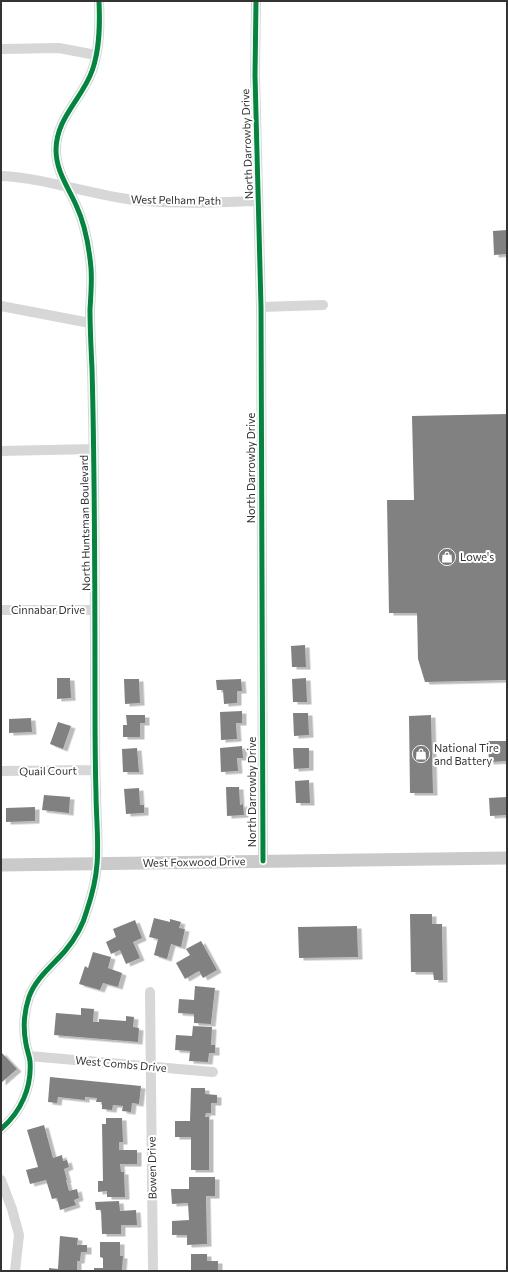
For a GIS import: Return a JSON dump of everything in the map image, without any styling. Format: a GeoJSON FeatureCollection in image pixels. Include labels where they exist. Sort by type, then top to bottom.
{"type":"FeatureCollection","features":[{"type":"Feature","properties":{"kind":"main road","name":"West Foxwood Drive"},"geometry":{"type":"LineString","coordinates":[[1,865],[507,858]]}},
{"type":"Feature","properties":{"kind":"street","name":"North Huntsman Boulevard"},"geometry":{"type":"LineString","coordinates":[[1,1129],[13,1117],[27,1091],[29,1078],[29,1056],[25,1042],[24,1028],[25,1012],[30,996],[37,982],[45,971],[64,952],[82,925],[88,908],[97,863],[95,770],[94,449],[90,323],[90,251],[79,212],[61,176],[57,163],[56,150],[57,137],[64,118],[77,101],[92,71],[100,31],[99,1]]}},
{"type":"Feature","properties":{"kind":"street","name":"North Darrowby Drive"},"geometry":{"type":"LineString","coordinates":[[256,1],[254,75],[261,307],[263,861]]}},
{"type":"Feature","properties":{"kind":"street"},"geometry":{"type":"LineString","coordinates":[[1,49],[58,48],[96,55]]}},
{"type":"Feature","properties":{"kind":"street","name":"West Pelham Path"},"geometry":{"type":"LineString","coordinates":[[1,176],[39,180],[98,194],[157,202],[258,201]]}},
{"type":"Feature","properties":{"kind":"street"},"geometry":{"type":"LineString","coordinates":[[261,307],[323,305]]}},
{"type":"Feature","properties":{"kind":"street"},"geometry":{"type":"LineString","coordinates":[[1,306],[90,323]]}},
{"type":"Feature","properties":{"kind":"street"},"geometry":{"type":"LineString","coordinates":[[1,452],[94,449]]}},
{"type":"Feature","properties":{"kind":"street","name":"Cinnabar Drive"},"geometry":{"type":"LineString","coordinates":[[1,610],[95,610]]}},
{"type":"Feature","properties":{"kind":"street","name":"Quail Court"},"geometry":{"type":"LineString","coordinates":[[1,771],[95,770]]}},
{"type":"Feature","properties":{"kind":"street","name":"Bowen Drive"},"geometry":{"type":"LineString","coordinates":[[150,992],[153,1271]]}},
{"type":"Feature","properties":{"kind":"street","name":"West Combs Drive"},"geometry":{"type":"LineString","coordinates":[[29,1056],[213,1072]]}},
{"type":"Feature","properties":{"kind":"street"},"geometry":{"type":"LineString","coordinates":[[1,1180],[12,1209],[19,1235],[15,1271]]}},
{"type":"Feature","properties":{"kind":"building"},"geometry":{"type":"Polygon","coordinates":[[[507,230],[507,254],[494,255],[493,231],[507,230]]]}},
{"type":"Feature","properties":{"kind":"building","name":"Lowe's"},"geometry":{"type":"Polygon","coordinates":[[[507,414],[507,680],[425,682],[418,659],[417,613],[389,613],[387,500],[414,500],[412,416],[507,414]]]}},
{"type":"Feature","properties":{"kind":"building"},"geometry":{"type":"Polygon","coordinates":[[[305,645],[306,667],[292,667],[291,646],[305,645]]]}},
{"type":"Feature","properties":{"kind":"building"},"geometry":{"type":"Polygon","coordinates":[[[57,678],[70,678],[71,698],[57,699],[57,678]]]}},
{"type":"Feature","properties":{"kind":"building"},"geometry":{"type":"Polygon","coordinates":[[[306,678],[307,702],[293,702],[292,679],[306,678]]]}},
{"type":"Feature","properties":{"kind":"building"},"geometry":{"type":"Polygon","coordinates":[[[124,679],[139,679],[140,703],[125,704],[124,679]]]}},
{"type":"Feature","properties":{"kind":"building"},"geometry":{"type":"Polygon","coordinates":[[[241,679],[242,691],[237,691],[237,703],[224,704],[223,690],[217,690],[216,680],[241,679]]]}},
{"type":"Feature","properties":{"kind":"building"},"geometry":{"type":"Polygon","coordinates":[[[242,711],[242,723],[236,723],[237,739],[221,740],[220,712],[242,711]]]}},
{"type":"Feature","properties":{"kind":"building"},"geometry":{"type":"Polygon","coordinates":[[[293,713],[308,713],[309,735],[294,736],[293,713]]]}},
{"type":"Feature","properties":{"kind":"building"},"geometry":{"type":"Polygon","coordinates":[[[126,715],[145,715],[145,723],[140,723],[140,737],[123,737],[123,725],[127,725],[126,715]]]}},
{"type":"Feature","properties":{"kind":"building","name":"National Tire and Battery"},"geometry":{"type":"Polygon","coordinates":[[[431,715],[433,793],[410,793],[409,716],[431,715]]]}},
{"type":"Feature","properties":{"kind":"building"},"geometry":{"type":"Polygon","coordinates":[[[31,718],[32,732],[9,733],[9,719],[31,718]]]}},
{"type":"Feature","properties":{"kind":"building"},"geometry":{"type":"Polygon","coordinates":[[[58,722],[71,726],[63,749],[50,744],[58,722]]]}},
{"type":"Feature","properties":{"kind":"building"},"geometry":{"type":"Polygon","coordinates":[[[488,741],[507,741],[507,761],[489,762],[488,741]]]}},
{"type":"Feature","properties":{"kind":"building"},"geometry":{"type":"Polygon","coordinates":[[[242,746],[243,758],[237,758],[238,771],[221,772],[220,748],[242,746]]]}},
{"type":"Feature","properties":{"kind":"building"},"geometry":{"type":"Polygon","coordinates":[[[137,748],[139,772],[123,772],[122,749],[137,748]]]}},
{"type":"Feature","properties":{"kind":"building"},"geometry":{"type":"Polygon","coordinates":[[[293,748],[309,748],[309,768],[294,769],[293,748]]]}},
{"type":"Feature","properties":{"kind":"building"},"geometry":{"type":"Polygon","coordinates":[[[309,780],[310,803],[296,803],[295,781],[309,780]]]}},
{"type":"Feature","properties":{"kind":"building"},"geometry":{"type":"Polygon","coordinates":[[[226,787],[239,787],[240,805],[243,804],[244,815],[227,816],[226,787]]]}},
{"type":"Feature","properties":{"kind":"building"},"geometry":{"type":"Polygon","coordinates":[[[139,788],[140,805],[144,805],[144,813],[126,814],[124,789],[139,788]]]}},
{"type":"Feature","properties":{"kind":"building"},"geometry":{"type":"Polygon","coordinates":[[[44,795],[70,797],[69,813],[42,810],[44,795]]]}},
{"type":"Feature","properties":{"kind":"building"},"geometry":{"type":"Polygon","coordinates":[[[507,797],[507,815],[490,816],[489,798],[507,797]]]}},
{"type":"Feature","properties":{"kind":"building"},"geometry":{"type":"Polygon","coordinates":[[[35,807],[35,821],[6,822],[6,808],[35,807]]]}},
{"type":"Feature","properties":{"kind":"building"},"geometry":{"type":"Polygon","coordinates":[[[410,914],[432,914],[432,924],[442,924],[443,980],[434,980],[433,972],[411,972],[410,914]]]}},
{"type":"Feature","properties":{"kind":"building"},"geometry":{"type":"Polygon","coordinates":[[[154,918],[170,922],[170,919],[181,922],[179,928],[185,929],[181,947],[171,944],[167,959],[154,955],[158,939],[149,937],[154,918]]]}},
{"type":"Feature","properties":{"kind":"building"},"geometry":{"type":"Polygon","coordinates":[[[135,920],[142,938],[133,942],[140,958],[126,964],[120,950],[111,954],[106,942],[116,937],[113,929],[135,920]]]}},
{"type":"Feature","properties":{"kind":"building"},"geometry":{"type":"Polygon","coordinates":[[[357,926],[358,957],[299,958],[298,927],[357,926]]]}},
{"type":"Feature","properties":{"kind":"building"},"geometry":{"type":"Polygon","coordinates":[[[201,941],[217,970],[203,978],[199,971],[185,979],[176,963],[190,955],[186,949],[201,941]]]}},
{"type":"Feature","properties":{"kind":"building"},"geometry":{"type":"Polygon","coordinates":[[[93,952],[111,957],[108,968],[122,973],[118,987],[103,983],[100,990],[79,984],[85,966],[88,968],[93,952]]]}},
{"type":"Feature","properties":{"kind":"building"},"geometry":{"type":"Polygon","coordinates":[[[195,986],[215,988],[211,1024],[194,1023],[194,1014],[178,1013],[179,999],[194,1000],[195,986]]]}},
{"type":"Feature","properties":{"kind":"building"},"geometry":{"type":"Polygon","coordinates":[[[81,1008],[94,1009],[93,1022],[99,1022],[99,1019],[126,1021],[126,1016],[134,1017],[133,1027],[139,1028],[138,1042],[54,1035],[56,1013],[81,1015],[81,1008]]]}},
{"type":"Feature","properties":{"kind":"building"},"geometry":{"type":"Polygon","coordinates":[[[193,1026],[212,1027],[211,1045],[215,1045],[215,1053],[209,1053],[208,1062],[189,1061],[190,1051],[175,1050],[176,1035],[192,1036],[193,1026]]]}},
{"type":"Feature","properties":{"kind":"building"},"geometry":{"type":"Polygon","coordinates":[[[1,1052],[17,1069],[1,1083],[1,1052]]]}},
{"type":"Feature","properties":{"kind":"building"},"geometry":{"type":"Polygon","coordinates":[[[50,1077],[141,1086],[139,1104],[132,1103],[131,1112],[122,1111],[123,1106],[113,1105],[112,1110],[102,1109],[102,1102],[96,1102],[97,1098],[85,1097],[85,1100],[58,1097],[57,1103],[48,1102],[50,1077]]]}},
{"type":"Feature","properties":{"kind":"building"},"geometry":{"type":"Polygon","coordinates":[[[191,1088],[205,1088],[205,1094],[217,1095],[217,1103],[211,1103],[211,1113],[206,1113],[205,1117],[209,1117],[209,1170],[191,1170],[191,1137],[175,1137],[175,1121],[190,1121],[191,1088]]]}},
{"type":"Feature","properties":{"kind":"building"},"geometry":{"type":"Polygon","coordinates":[[[106,1118],[122,1118],[123,1142],[119,1142],[119,1150],[137,1150],[137,1164],[120,1164],[121,1172],[124,1172],[125,1197],[107,1197],[107,1191],[98,1192],[98,1181],[103,1181],[102,1124],[106,1124],[106,1118]]]}},
{"type":"Feature","properties":{"kind":"building"},"geometry":{"type":"Polygon","coordinates":[[[44,1125],[53,1158],[62,1155],[63,1161],[67,1160],[69,1167],[64,1169],[69,1191],[77,1189],[79,1198],[74,1200],[76,1205],[60,1210],[57,1198],[52,1199],[46,1180],[30,1184],[26,1170],[38,1167],[27,1130],[44,1125]]]}},
{"type":"Feature","properties":{"kind":"building"},"geometry":{"type":"Polygon","coordinates":[[[189,1177],[215,1177],[215,1196],[206,1196],[207,1244],[187,1245],[187,1235],[172,1235],[172,1221],[189,1220],[188,1203],[172,1204],[171,1189],[189,1189],[189,1177]]]}},
{"type":"Feature","properties":{"kind":"building"},"geometry":{"type":"Polygon","coordinates":[[[119,1201],[120,1211],[136,1210],[137,1225],[121,1225],[121,1234],[102,1234],[101,1210],[96,1210],[95,1202],[119,1201]]]}},
{"type":"Feature","properties":{"kind":"building"},"geometry":{"type":"Polygon","coordinates":[[[60,1236],[78,1238],[77,1245],[87,1245],[87,1252],[81,1252],[80,1261],[77,1261],[77,1271],[49,1271],[49,1268],[58,1269],[60,1236]]]}},
{"type":"Feature","properties":{"kind":"building"},"geometry":{"type":"Polygon","coordinates":[[[100,1242],[120,1242],[120,1256],[123,1256],[122,1270],[94,1271],[94,1268],[103,1268],[103,1258],[100,1257],[100,1242]]]}},
{"type":"Feature","properties":{"kind":"building"},"geometry":{"type":"Polygon","coordinates":[[[191,1254],[207,1254],[207,1261],[218,1261],[218,1271],[191,1271],[191,1254]]]}},
{"type":"Feature","properties":{"kind":"cycle path"},"geometry":{"type":"LineString","coordinates":[[1,1129],[19,1107],[24,1098],[29,1080],[30,1061],[24,1026],[29,997],[40,978],[65,951],[78,932],[91,899],[98,856],[95,746],[94,492],[90,316],[91,273],[84,227],[73,198],[60,172],[56,150],[60,128],[88,81],[95,63],[99,36],[99,1]]}},
{"type":"Feature","properties":{"kind":"cycle path"},"geometry":{"type":"LineString","coordinates":[[256,1],[255,75],[261,307],[263,861]]}},
{"type":"Feature","properties":{"kind":"place","name":"Lowe's"},"geometry":{"type":"Point","coordinates":[447,557]}},
{"type":"Feature","properties":{"kind":"place","name":"National Tire and Battery"},"geometry":{"type":"Point","coordinates":[421,754]}}]}
